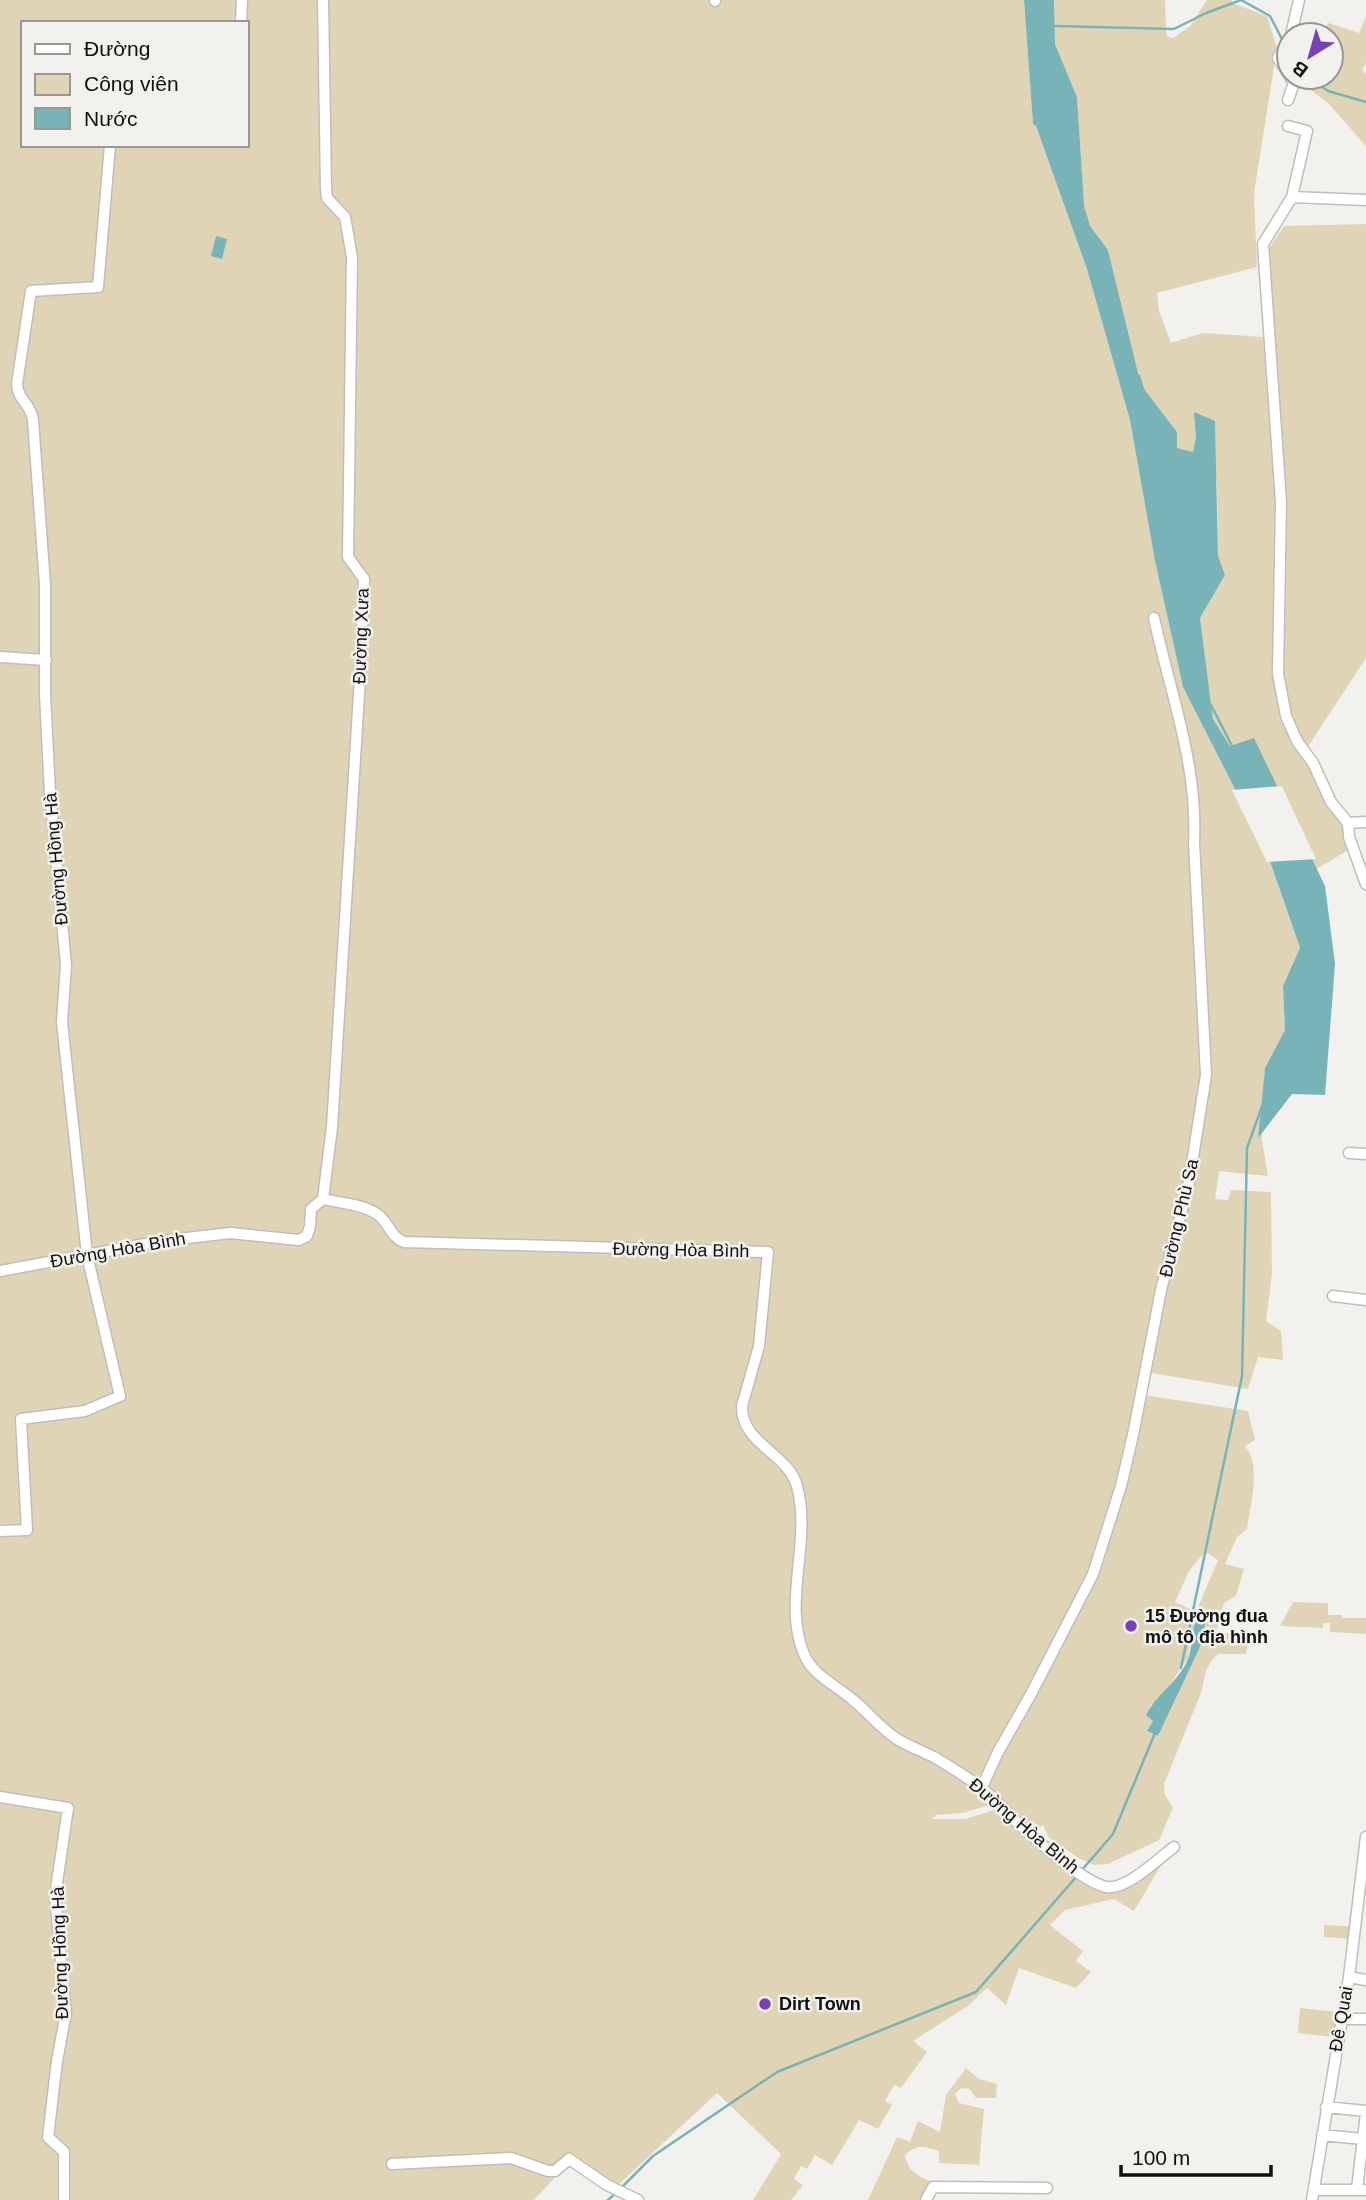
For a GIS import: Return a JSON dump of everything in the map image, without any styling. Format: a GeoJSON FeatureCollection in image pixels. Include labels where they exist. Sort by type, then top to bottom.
{"type":"FeatureCollection","features":[{"type":"Feature","properties":{"kind":"street"},"geometry":{"type":"LineString","coordinates":[[241,21],[242,0]]}},
{"type":"Feature","properties":{"kind":"street","name":"Đường Xưa"},"geometry":{"type":"LineString","coordinates":[[323,0],[327,198],[345,217],[352,257],[348,557],[364,579],[342,984],[332,1127],[323,1199]]}},
{"type":"Feature","properties":{"kind":"street"},"geometry":{"type":"LineString","coordinates":[[1294,21],[1299,0]]}},
{"type":"Feature","properties":{"kind":"street"},"geometry":{"type":"LineString","coordinates":[[1288,100],[1291,91]]}},
{"type":"Feature","properties":{"kind":"street"},"geometry":{"type":"LineString","coordinates":[[1288,126],[1307,131],[1292,197],[1263,244],[1281,502],[1278,674],[1286,716],[1297,741],[1313,763],[1331,802],[1348,823],[1349,837],[1366,884]]}},
{"type":"Feature","properties":{"kind":"street","name":"Đường Hồng Hà"},"geometry":{"type":"LineString","coordinates":[[0,1531],[27,1530],[21,1419],[85,1411],[120,1396],[87,1255],[62,1022],[66,965],[50,793],[45,695],[45,585],[33,420],[29,406],[19,397],[17,384],[31,292],[98,287],[110,147]]}},
{"type":"Feature","properties":{"kind":"street"},"geometry":{"type":"LineString","coordinates":[[1292,197],[1366,200]]}},
{"type":"Feature","properties":{"kind":"street","name":"Đường Phù Sa"},"geometry":{"type":"LineString","coordinates":[[982,1787],[1093,1574],[1121,1486],[1133,1435],[1150,1344],[1189,1182],[1202,1110],[1206,1075],[1195,818],[1183,730],[1154,618]]}},
{"type":"Feature","properties":{"kind":"street"},"geometry":{"type":"LineString","coordinates":[[0,657],[46,660]]}},
{"type":"Feature","properties":{"kind":"street"},"geometry":{"type":"LineString","coordinates":[[1348,823],[1366,822]]}},
{"type":"Feature","properties":{"kind":"street"},"geometry":{"type":"LineString","coordinates":[[1349,1153],[1366,1154]]}},
{"type":"Feature","properties":{"kind":"street","name":"Đường Hòa Bình"},"geometry":{"type":"LineString","coordinates":[[0,1270],[161,1241],[230,1233],[299,1240],[307,1236],[311,1209],[323,1199],[376,1213],[393,1235],[404,1242],[768,1252],[759,1346],[742,1406],[742,1415],[758,1441],[791,1470],[797,1486],[803,1534],[795,1610],[804,1656],[824,1679],[852,1699],[894,1737],[936,1758],[982,1787],[1031,1836],[1081,1875],[1108,1887],[1123,1883],[1174,1847]]}},
{"type":"Feature","properties":{"kind":"street"},"geometry":{"type":"LineString","coordinates":[[1333,1296],[1366,1300]]}},
{"type":"Feature","properties":{"kind":"street","name":"Đường Hồng Hà"},"geometry":{"type":"LineString","coordinates":[[0,1797],[68,1808],[55,1896],[66,2013],[48,2137],[64,2152],[64,2200]]}},
{"type":"Feature","properties":{"kind":"street","name":"Đê Quai"},"geometry":{"type":"LineString","coordinates":[[1313,2195],[1361,1908],[1366,1837]]}},
{"type":"Feature","properties":{"kind":"street"},"geometry":{"type":"LineString","coordinates":[[1349,1977],[1366,1980]]}},
{"type":"Feature","properties":{"kind":"street"},"geometry":{"type":"LineString","coordinates":[[1342,2019],[1366,2019]]}},
{"type":"Feature","properties":{"kind":"street"},"geometry":{"type":"LineString","coordinates":[[1313,2195],[1362,2190],[1366,2112],[1326,2107]]}},
{"type":"Feature","properties":{"kind":"street"},"geometry":{"type":"LineString","coordinates":[[1322,2135],[1363,2139]]}},
{"type":"Feature","properties":{"kind":"street"},"geometry":{"type":"LineString","coordinates":[[392,2164],[511,2158],[555,2171],[569,2159],[607,2185],[638,2200]]}},
{"type":"Feature","properties":{"kind":"street"},"geometry":{"type":"LineString","coordinates":[[926,2200],[933,2187],[1047,2188]]}},
{"type":"Feature","properties":{"kind":"green space"},"geometry":{"type":"Polygon","coordinates":[[[0,0],[1024,0],[1033,123],[1087,269],[1130,420],[1155,561],[1183,687],[1266,850],[1300,949],[1283,986],[1285,1030],[1265,1068],[1261,1109],[1262,1141],[1268,1176],[1219,1171],[1215,1199],[1228,1200],[1231,1190],[1271,1192],[1272,1273],[1266,1321],[1281,1331],[1283,1360],[1258,1357],[1248,1389],[1151,1373],[1144,1395],[1248,1411],[1255,1440],[1245,1446],[1253,1464],[1252,1497],[1247,1529],[1237,1537],[1225,1564],[1244,1569],[1236,1596],[1224,1603],[1216,1631],[1249,1637],[1246,1654],[1218,1654],[1206,1671],[1201,1693],[1164,1784],[1165,1795],[1173,1808],[1159,1840],[1108,1864],[1094,1865],[1049,1838],[1043,1825],[1033,1831],[983,1795],[992,1804],[963,1813],[936,1815],[933,1819],[965,1819],[997,1809],[1050,1857],[1103,1892],[1119,1889],[1167,1855],[1134,1911],[1114,1899],[1065,1910],[1050,1925],[1083,1951],[1076,1961],[1091,1972],[1076,1988],[1019,1968],[1006,2005],[987,1988],[968,2006],[913,2041],[927,2052],[901,2088],[894,2085],[885,2101],[892,2105],[878,2129],[859,2120],[832,2165],[815,2155],[807,2169],[801,2166],[794,2179],[803,2185],[791,2200],[753,2200],[781,2154],[717,2093],[616,2187],[572,2159],[534,2200],[0,2200],[0,0]],[[1205,1552],[1189,1571],[1175,1602],[1196,1612],[1218,1560],[1205,1552]],[[1205,1611],[1191,1637],[1188,1658],[1162,1696],[1150,1706],[1147,1715],[1153,1721],[1148,1732],[1158,1736],[1200,1647],[1204,1634],[1205,1611]]]}},
{"type":"Feature","properties":{"kind":"green space"},"geometry":{"type":"Polygon","coordinates":[[[1054,0],[1165,0],[1166,32],[1168,37],[1173,38],[1190,26],[1207,0],[1232,0],[1232,3],[1267,16],[1275,42],[1275,61],[1254,193],[1257,267],[1157,293],[1159,311],[1171,343],[1203,333],[1263,337],[1269,409],[1282,429],[1268,250],[1284,226],[1366,224],[1366,658],[1305,751],[1348,823],[1352,848],[1316,869],[1254,739],[1230,746],[1213,719],[1200,618],[1225,575],[1218,556],[1217,482],[1196,436],[1193,452],[1177,448],[1177,432],[1141,385],[1108,250],[1085,219],[1077,97],[1055,44],[1054,0]]]}},
{"type":"Feature","properties":{"kind":"green space"},"geometry":{"type":"Polygon","coordinates":[[[1366,16],[1366,63],[1362,70],[1366,74],[1366,146],[1329,104],[1312,91],[1345,91],[1345,28],[1359,33],[1366,16]]]}},
{"type":"Feature","properties":{"kind":"green space"},"geometry":{"type":"Polygon","coordinates":[[[1293,1602],[1328,1603],[1328,1615],[1366,1618],[1366,1634],[1330,1632],[1330,1623],[1323,1623],[1323,1628],[1280,1626],[1293,1602]]]}},
{"type":"Feature","properties":{"kind":"green space"},"geometry":{"type":"Polygon","coordinates":[[[1324,1925],[1349,1926],[1349,1939],[1324,1937],[1324,1925]]]}},
{"type":"Feature","properties":{"kind":"green space"},"geometry":{"type":"Polygon","coordinates":[[[1300,2008],[1337,2012],[1333,2037],[1298,2033],[1300,2008]]]}},
{"type":"Feature","properties":{"kind":"green space"},"geometry":{"type":"Polygon","coordinates":[[[966,2068],[979,2079],[997,2084],[996,2098],[976,2098],[970,2089],[961,2088],[955,2094],[959,2103],[984,2109],[979,2165],[939,2163],[939,2151],[917,2148],[905,2155],[913,2172],[930,2181],[920,2200],[868,2200],[897,2137],[910,2142],[918,2121],[940,2132],[946,2095],[966,2068]]]}},
{"type":"Feature","properties":{"kind":"water"},"geometry":{"type":"Polygon","coordinates":[[[1024,0],[1054,0],[1055,44],[1077,97],[1085,219],[1108,250],[1141,385],[1177,432],[1177,448],[1193,452],[1196,436],[1194,412],[1215,421],[1218,556],[1225,575],[1200,618],[1213,719],[1230,746],[1254,738],[1325,886],[1335,964],[1325,1095],[1292,1094],[1258,1138],[1265,1068],[1285,1030],[1283,986],[1300,948],[1266,850],[1183,687],[1155,561],[1130,420],[1087,269],[1036,126],[1033,124],[1024,0]]]}},
{"type":"Feature","properties":{"kind":"water"},"geometry":{"type":"Polygon","coordinates":[[[216,236],[227,239],[222,259],[211,256],[216,236]]]}},
{"type":"Feature","properties":{"kind":"water"},"geometry":{"type":"Polygon","coordinates":[[[1206,1611],[1200,1647],[1158,1736],[1147,1731],[1153,1721],[1146,1715],[1186,1664],[1194,1625],[1206,1611]]]}},
{"type":"Feature","properties":{"kind":"pier"},"geometry":{"type":"Polygon","coordinates":[[[1282,786],[1316,859],[1267,862],[1232,790],[1282,786]]]}},
{"type":"Feature","properties":{"kind":"waterway"},"geometry":{"type":"LineString","coordinates":[[1055,26],[1174,29],[1241,0],[1270,16],[1275,26]]}},
{"type":"Feature","properties":{"kind":"waterway"},"geometry":{"type":"LineString","coordinates":[[1328,91],[1366,102]]}},
{"type":"Feature","properties":{"kind":"waterway"},"geometry":{"type":"LineString","coordinates":[[1084,210],[1089,227]]}},
{"type":"Feature","properties":{"kind":"waterway"},"geometry":{"type":"LineString","coordinates":[[1139,376],[1143,389]]}},
{"type":"Feature","properties":{"kind":"waterway"},"geometry":{"type":"LineString","coordinates":[[1211,705],[1232,746]]}},
{"type":"Feature","properties":{"kind":"waterway"},"geometry":{"type":"LineString","coordinates":[[1181,1668],[1242,1376],[1247,1148],[1262,1106]]}},
{"type":"Feature","properties":{"kind":"waterway"},"geometry":{"type":"LineString","coordinates":[[1081,1871],[1113,1834],[1155,1733]]}},
{"type":"Feature","properties":{"kind":"waterway"},"geometry":{"type":"LineString","coordinates":[[621,2188],[653,2156],[777,2072],[976,1992],[1077,1876]]}},
{"type":"Feature","properties":{"kind":"waterway"},"geometry":{"type":"LineString","coordinates":[[608,2200],[616,2193]]}},
{"type":"Feature","properties":{"kind":"place","name":"15 Đường đua mô tô địa hình"},"geometry":{"type":"Point","coordinates":[1131,1626]}},
{"type":"Feature","properties":{"kind":"place","name":"Dirt Town"},"geometry":{"type":"Point","coordinates":[765,2004]}}]}
